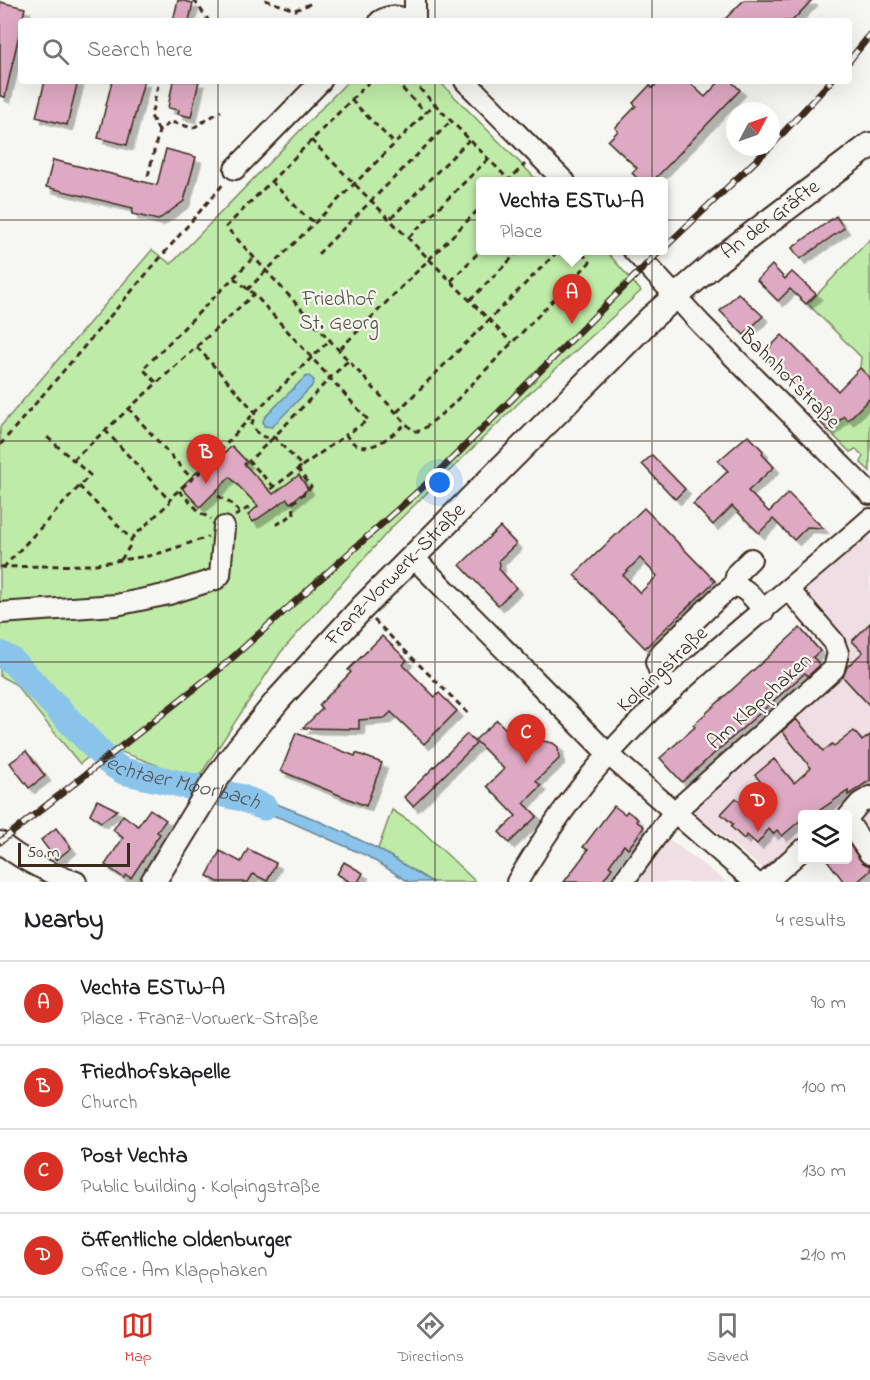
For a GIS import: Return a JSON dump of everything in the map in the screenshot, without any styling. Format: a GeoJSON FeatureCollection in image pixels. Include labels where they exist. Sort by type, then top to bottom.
{"type":"FeatureCollection","features":[{"type":"Feature","properties":{"kind":"main road","name":"An der Gräfte"},"geometry":{"type":"LineString","coordinates":[[675,297],[726,254],[870,146]]}},
{"type":"Feature","properties":{"kind":"main road","name":"Franz-Vorwerk-Straße"},"geometry":{"type":"LineString","coordinates":[[153,882],[216,779],[279,700],[362,608],[630,339],[675,297]]}},
{"type":"Feature","properties":{"kind":"street"},"geometry":{"type":"LineString","coordinates":[[415,0],[415,18]]}},
{"type":"Feature","properties":{"kind":"street"},"geometry":{"type":"LineString","coordinates":[[388,18],[393,16],[404,18]]}},
{"type":"Feature","properties":{"kind":"street"},"geometry":{"type":"LineString","coordinates":[[235,169],[318,84]]}},
{"type":"Feature","properties":{"kind":"street"},"geometry":{"type":"LineString","coordinates":[[468,84],[560,177]]}},
{"type":"Feature","properties":{"kind":"street","name":"Bahnhofstraße"},"geometry":{"type":"LineString","coordinates":[[637,255],[675,297],[870,494]]}},
{"type":"Feature","properties":{"kind":"street","name":"Kolpingstraße"},"geometry":{"type":"LineString","coordinates":[[517,882],[544,838],[609,755],[673,690],[870,519]]}},
{"type":"Feature","properties":{"kind":"street"},"geometry":{"type":"LineString","coordinates":[[0,613],[116,605],[169,594],[216,579],[220,575],[224,529]]}},
{"type":"Feature","properties":{"kind":"street"},"geometry":{"type":"LineString","coordinates":[[413,557],[609,755],[755,882]]}},
{"type":"Feature","properties":{"kind":"street"},"geometry":{"type":"LineString","coordinates":[[673,690],[662,678],[656,662],[662,652],[734,585],[737,573],[751,559]]}},
{"type":"Feature","properties":{"kind":"street"},"geometry":{"type":"LineString","coordinates":[[734,585],[745,589],[765,611]]}},
{"type":"Feature","properties":{"kind":"street","name":"Am Klapphaken"},"geometry":{"type":"LineString","coordinates":[[623,882],[673,813],[834,669],[838,653],[834,642],[789,590]]}},
{"type":"Feature","properties":{"kind":"street"},"geometry":{"type":"LineString","coordinates":[[852,812],[860,803],[870,797]]}},
{"type":"Feature","properties":{"kind":"street"},"geometry":{"type":"LineString","coordinates":[[852,828],[870,854]]}},
{"type":"Feature","properties":{"kind":"street"},"geometry":{"type":"LineString","coordinates":[[0,842],[12,852],[54,875],[76,882]]}},
{"type":"Feature","properties":{"kind":"street"},"geometry":{"type":"LineString","coordinates":[[766,882],[798,854]]}},
{"type":"Feature","properties":{"kind":"path"},"geometry":{"type":"LineString","coordinates":[[194,0],[207,18]]}},
{"type":"Feature","properties":{"kind":"path"},"geometry":{"type":"LineString","coordinates":[[265,0],[296,10],[312,3]]}},
{"type":"Feature","properties":{"kind":"path"},"geometry":{"type":"LineString","coordinates":[[158,84],[151,116],[159,131]]}},
{"type":"Feature","properties":{"kind":"path"},"geometry":{"type":"LineString","coordinates":[[367,84],[226,227],[413,431],[421,431],[450,406],[512,343],[590,262],[584,255]]}},
{"type":"Feature","properties":{"kind":"path"},"geometry":{"type":"LineString","coordinates":[[398,84],[426,113]]}},
{"type":"Feature","properties":{"kind":"path"},"geometry":{"type":"LineString","coordinates":[[415,84],[505,177]]}},
{"type":"Feature","properties":{"kind":"path"},"geometry":{"type":"LineString","coordinates":[[351,100],[395,144]]}},
{"type":"Feature","properties":{"kind":"path"},"geometry":{"type":"LineString","coordinates":[[247,290],[435,104]]}},
{"type":"Feature","properties":{"kind":"path"},"geometry":{"type":"LineString","coordinates":[[148,176],[159,131],[171,122],[193,128],[221,111]]}},
{"type":"Feature","properties":{"kind":"path"},"geometry":{"type":"LineString","coordinates":[[318,254],[451,121]]}},
{"type":"Feature","properties":{"kind":"path"},"geometry":{"type":"LineString","coordinates":[[311,140],[391,218],[512,343]]}},
{"type":"Feature","properties":{"kind":"path"},"geometry":{"type":"LineString","coordinates":[[391,218],[469,140]]}},
{"type":"Feature","properties":{"kind":"path"},"geometry":{"type":"LineString","coordinates":[[409,237],[488,159]]}},
{"type":"Feature","properties":{"kind":"path"},"geometry":{"type":"LineString","coordinates":[[0,445],[235,169]]}},
{"type":"Feature","properties":{"kind":"path"},"geometry":{"type":"LineString","coordinates":[[271,181],[304,215],[316,222]]}},
{"type":"Feature","properties":{"kind":"path"},"geometry":{"type":"LineString","coordinates":[[340,350],[476,212]]}},
{"type":"Feature","properties":{"kind":"path"},"geometry":{"type":"LineString","coordinates":[[451,281],[476,255]]}},
{"type":"Feature","properties":{"kind":"path"},"geometry":{"type":"LineString","coordinates":[[471,300],[515,255]]}},
{"type":"Feature","properties":{"kind":"path"},"geometry":{"type":"LineString","coordinates":[[397,412],[554,255]]}},
{"type":"Feature","properties":{"kind":"path"},"geometry":{"type":"LineString","coordinates":[[156,382],[143,369],[254,257]]}},
{"type":"Feature","properties":{"kind":"path"},"geometry":{"type":"LineString","coordinates":[[234,278],[254,294],[311,358],[330,378],[368,420],[272,488],[249,461],[330,378],[350,360]]}},
{"type":"Feature","properties":{"kind":"path"},"geometry":{"type":"LineString","coordinates":[[73,459],[254,294]]}},
{"type":"Feature","properties":{"kind":"path"},"geometry":{"type":"LineString","coordinates":[[121,560],[131,538],[178,491],[206,467],[255,412],[331,339]]}},
{"type":"Feature","properties":{"kind":"path"},"geometry":{"type":"LineString","coordinates":[[197,347],[255,412]]}},
{"type":"Feature","properties":{"kind":"path"},"geometry":{"type":"LineString","coordinates":[[128,408],[192,479]]}},
{"type":"Feature","properties":{"kind":"path"},"geometry":{"type":"LineString","coordinates":[[255,412],[252,424],[255,432],[266,438],[274,437]]}},
{"type":"Feature","properties":{"kind":"path"},"geometry":{"type":"LineString","coordinates":[[346,435],[349,441],[357,444],[368,447],[378,446],[407,423]]}},
{"type":"Feature","properties":{"kind":"path"},"geometry":{"type":"LineString","coordinates":[[105,430],[170,501]]}},
{"type":"Feature","properties":{"kind":"path"},"geometry":{"type":"LineString","coordinates":[[1,568],[90,475],[46,436]]}},
{"type":"Feature","properties":{"kind":"path"},"geometry":{"type":"LineString","coordinates":[[274,437],[302,466]]}},
{"type":"Feature","properties":{"kind":"path"},"geometry":{"type":"LineString","coordinates":[[276,525],[294,514],[293,502],[311,487],[298,469]]}},
{"type":"Feature","properties":{"kind":"path"},"geometry":{"type":"LineString","coordinates":[[80,486],[131,538]]}},
{"type":"Feature","properties":{"kind":"path"},"geometry":{"type":"LineString","coordinates":[[178,491],[201,513],[224,529]]}},
{"type":"Feature","properties":{"kind":"path"},"geometry":{"type":"LineString","coordinates":[[218,495],[232,504],[240,513]]}},
{"type":"Feature","properties":{"kind":"path"},"geometry":{"type":"LineString","coordinates":[[1,568],[89,565],[154,555],[224,529]]}},
{"type":"Feature","properties":{"kind":"path"},"geometry":{"type":"LineString","coordinates":[[362,608],[468,713]]}},
{"type":"Feature","properties":{"kind":"shaded area"},"geometry":{"type":"Polygon","coordinates":[[[870,533],[870,839],[852,816],[852,810],[846,808],[843,810],[798,810],[798,845],[766,871],[686,807],[838,671],[799,594],[853,544],[870,533]]]}},
{"type":"Feature","properties":{"kind":"shaded area"},"geometry":{"type":"Polygon","coordinates":[[[663,835],[727,882],[630,882],[663,835]]]}},
{"type":"Feature","properties":{"kind":"green space","name":"Friedhof St. Georg"},"geometry":{"type":"Polygon","coordinates":[[[345,84],[442,84],[534,177],[476,177],[476,255],[610,255],[641,291],[525,397],[392,527],[281,652],[197,780],[103,745],[80,764],[15,684],[0,676],[0,427],[152,250],[171,264],[345,84]]]}},
{"type":"Feature","properties":{"kind":"green space"},"geometry":{"type":"Polygon","coordinates":[[[870,239],[870,378],[860,368],[861,357],[808,304],[870,239]]]}},
{"type":"Feature","properties":{"kind":"green space"},"geometry":{"type":"Polygon","coordinates":[[[870,398],[870,471],[861,463],[863,456],[856,449],[850,452],[829,431],[844,416],[848,420],[870,398]]]}},
{"type":"Feature","properties":{"kind":"green space"},"geometry":{"type":"Polygon","coordinates":[[[392,810],[417,826],[476,882],[432,882],[378,849],[392,810]]]}},
{"type":"Feature","properties":{"kind":"water"},"geometry":{"type":"Polygon","coordinates":[[[309,376],[314,380],[312,386],[272,427],[264,426],[265,417],[305,377],[309,376]]]}},
{"type":"Feature","properties":{"kind":"water"},"geometry":{"type":"Polygon","coordinates":[[[234,789],[288,808],[341,831],[383,852],[432,882],[409,882],[367,856],[286,820],[227,799],[234,789]]]}},
{"type":"Feature","properties":{"kind":"building"},"geometry":{"type":"Polygon","coordinates":[[[178,0],[193,3],[190,18],[174,18],[178,0]]]}},
{"type":"Feature","properties":{"kind":"building"},"geometry":{"type":"Polygon","coordinates":[[[744,0],[812,0],[795,18],[726,18],[744,0]]]}},
{"type":"Feature","properties":{"kind":"building"},"geometry":{"type":"Polygon","coordinates":[[[0,2],[25,8],[23,18],[18,18],[18,39],[5,97],[0,96],[0,2]]]}},
{"type":"Feature","properties":{"kind":"building"},"geometry":{"type":"Polygon","coordinates":[[[44,84],[77,84],[67,125],[36,117],[44,84]]]}},
{"type":"Feature","properties":{"kind":"building"},"geometry":{"type":"Polygon","coordinates":[[[111,84],[143,84],[127,145],[98,138],[111,84]]]}},
{"type":"Feature","properties":{"kind":"building"},"geometry":{"type":"Polygon","coordinates":[[[172,84],[198,84],[191,117],[178,114],[179,110],[168,108],[172,84]]]}},
{"type":"Feature","properties":{"kind":"building"},"geometry":{"type":"Polygon","coordinates":[[[657,84],[691,84],[705,97],[717,84],[734,84],[740,90],[726,102],[657,177],[636,177],[632,173],[637,168],[608,141],[618,131],[615,128],[636,106],[633,103],[650,85],[652,88],[657,84]]]}},
{"type":"Feature","properties":{"kind":"building"},"geometry":{"type":"Polygon","coordinates":[[[166,149],[196,157],[184,201],[158,220],[132,214],[133,208],[46,187],[53,160],[157,185],[166,149]]]}},
{"type":"Feature","properties":{"kind":"building"},"geometry":{"type":"Polygon","coordinates":[[[836,216],[844,228],[800,259],[792,248],[836,216]]]}},
{"type":"Feature","properties":{"kind":"building"},"geometry":{"type":"Polygon","coordinates":[[[772,265],[785,279],[792,272],[816,294],[806,304],[790,289],[778,301],[757,280],[772,265]]]}},
{"type":"Feature","properties":{"kind":"building"},"geometry":{"type":"Polygon","coordinates":[[[738,293],[763,316],[744,335],[720,311],[738,293]]]}},
{"type":"Feature","properties":{"kind":"building"},"geometry":{"type":"Polygon","coordinates":[[[782,335],[838,391],[860,368],[870,378],[870,398],[848,420],[844,416],[829,431],[818,420],[823,414],[763,354],[782,335]]]}},
{"type":"Feature","properties":{"kind":"building"},"geometry":{"type":"Polygon","coordinates":[[[748,435],[774,467],[748,491],[769,512],[788,493],[823,528],[807,527],[794,540],[773,519],[759,533],[732,506],[713,525],[693,504],[728,471],[718,461],[748,435]]]}},
{"type":"Feature","properties":{"kind":"building"},"geometry":{"type":"Polygon","coordinates":[[[232,446],[247,462],[244,464],[273,494],[299,475],[308,489],[290,503],[287,499],[253,522],[248,515],[258,506],[230,477],[200,507],[181,487],[203,466],[207,470],[232,446]]]}},
{"type":"Feature","properties":{"kind":"building"},"geometry":{"type":"Polygon","coordinates":[[[652,455],[685,489],[675,499],[642,464],[652,455]]]}},
{"type":"Feature","properties":{"kind":"building"},"geometry":{"type":"Polygon","coordinates":[[[644,508],[715,581],[645,648],[574,575],[644,508]],[[640,558],[623,575],[640,593],[657,576],[640,558]]]}},
{"type":"Feature","properties":{"kind":"building"},"geometry":{"type":"Polygon","coordinates":[[[500,527],[516,544],[499,560],[499,569],[516,588],[498,605],[460,565],[500,527]]]}},
{"type":"Feature","properties":{"kind":"building"},"geometry":{"type":"Polygon","coordinates":[[[870,623],[870,706],[843,677],[847,667],[863,652],[852,641],[870,623]]]}},
{"type":"Feature","properties":{"kind":"building"},"geometry":{"type":"Polygon","coordinates":[[[800,628],[820,651],[813,657],[820,665],[808,676],[805,673],[682,782],[660,758],[800,628]]]}},
{"type":"Feature","properties":{"kind":"building"},"geometry":{"type":"Polygon","coordinates":[[[382,636],[407,660],[403,665],[435,697],[439,693],[457,711],[424,744],[391,712],[385,718],[359,720],[359,729],[303,728],[322,709],[319,705],[351,672],[348,670],[382,636]]]}},
{"type":"Feature","properties":{"kind":"building"},"geometry":{"type":"Polygon","coordinates":[[[796,719],[823,751],[854,731],[862,741],[870,735],[870,780],[848,795],[848,791],[820,810],[798,810],[798,822],[782,836],[777,830],[773,834],[769,829],[757,844],[747,835],[744,839],[731,827],[733,824],[721,814],[736,798],[751,812],[772,796],[755,775],[774,759],[794,783],[811,768],[782,731],[796,719]]]}},
{"type":"Feature","properties":{"kind":"building"},"geometry":{"type":"Polygon","coordinates":[[[497,720],[517,741],[522,736],[529,738],[537,746],[543,741],[553,743],[558,747],[559,759],[536,781],[541,786],[524,803],[537,816],[509,843],[499,832],[516,816],[487,786],[504,769],[475,740],[497,720]]]}},
{"type":"Feature","properties":{"kind":"building"},"geometry":{"type":"Polygon","coordinates":[[[296,733],[355,756],[356,753],[382,763],[366,806],[281,771],[296,733]]]}},
{"type":"Feature","properties":{"kind":"building"},"geometry":{"type":"Polygon","coordinates":[[[467,734],[476,744],[413,806],[404,797],[467,734]]]}},
{"type":"Feature","properties":{"kind":"building"},"geometry":{"type":"Polygon","coordinates":[[[26,751],[45,776],[29,788],[10,763],[26,751]]]}},
{"type":"Feature","properties":{"kind":"building"},"geometry":{"type":"Polygon","coordinates":[[[97,800],[117,810],[101,822],[90,814],[97,800]]]}},
{"type":"Feature","properties":{"kind":"building"},"geometry":{"type":"Polygon","coordinates":[[[614,806],[625,814],[627,811],[644,827],[628,849],[624,845],[609,866],[612,868],[602,882],[564,882],[588,850],[583,847],[614,806]]]}},
{"type":"Feature","properties":{"kind":"building"},"geometry":{"type":"Polygon","coordinates":[[[150,809],[166,820],[157,832],[160,834],[131,878],[126,875],[124,878],[105,865],[123,838],[113,830],[123,815],[138,826],[150,809]]]}},
{"type":"Feature","properties":{"kind":"building"},"geometry":{"type":"Polygon","coordinates":[[[56,828],[71,848],[56,860],[41,840],[56,828]]]}},
{"type":"Feature","properties":{"kind":"building"},"geometry":{"type":"Polygon","coordinates":[[[852,848],[861,861],[870,866],[870,871],[857,882],[844,882],[830,864],[852,864],[852,848]]]}},
{"type":"Feature","properties":{"kind":"building"},"geometry":{"type":"Polygon","coordinates":[[[248,849],[276,863],[267,881],[253,874],[248,882],[218,882],[207,876],[220,851],[241,862],[248,849]]]}},
{"type":"Feature","properties":{"kind":"building"},"geometry":{"type":"Polygon","coordinates":[[[344,862],[363,873],[358,882],[350,882],[337,874],[344,862]]]}},
{"type":"Feature","properties":{"kind":"waterway","name":"Vechtaer Moorbach"},"geometry":{"type":"LineString","coordinates":[[0,654],[12,661],[109,762],[123,771],[242,798],[264,807]]}},
{"type":"Feature","properties":{"kind":"railway"},"geometry":{"type":"LineString","coordinates":[[852,57],[870,35]]}},
{"type":"Feature","properties":{"kind":"railway"},"geometry":{"type":"LineString","coordinates":[[780,136],[828,84]]}},
{"type":"Feature","properties":{"kind":"railway"},"geometry":{"type":"LineString","coordinates":[[668,244],[761,156]]}},
{"type":"Feature","properties":{"kind":"railway"},"geometry":{"type":"LineString","coordinates":[[0,842],[222,667],[433,478],[656,255]]}},
{"type":"Feature","properties":{"kind":"place","name":"Vechta ESTW-A"},"geometry":{"type":"Point","coordinates":[572,324]}},
{"type":"Feature","properties":{"kind":"place","name":"Friedhofskapelle"},"geometry":{"type":"Point","coordinates":[206,484]}},
{"type":"Feature","properties":{"kind":"place","name":"Post Vechta"},"geometry":{"type":"Point","coordinates":[526,764]}},
{"type":"Feature","properties":{"kind":"place","name":"Öffentliche Oldenburger"},"geometry":{"type":"Point","coordinates":[758,832]}}]}
